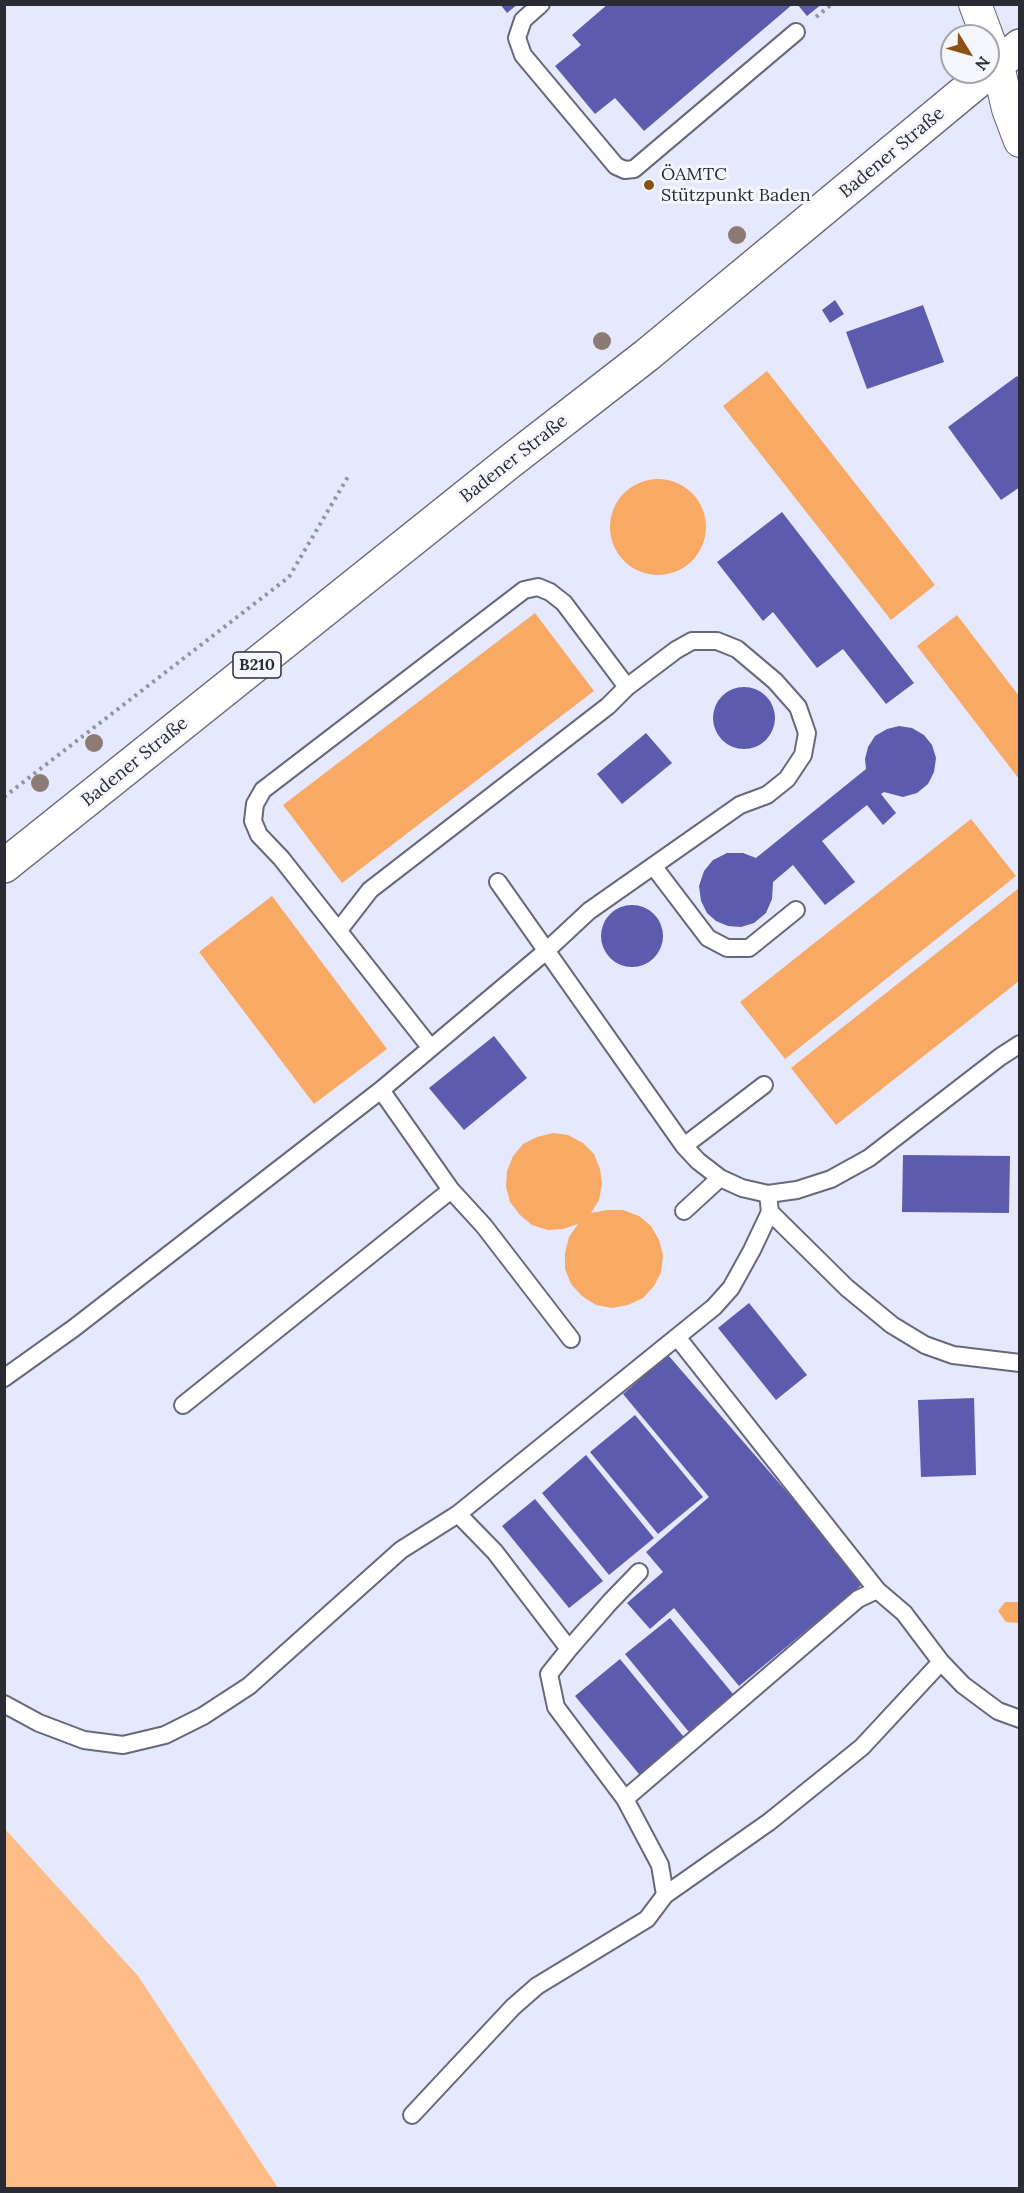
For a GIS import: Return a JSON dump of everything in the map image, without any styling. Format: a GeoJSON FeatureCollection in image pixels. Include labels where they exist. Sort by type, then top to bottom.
{"type":"FeatureCollection","features":[{"type":"Feature","properties":{"kind":"main road","name":"Badener Straße"},"geometry":{"type":"LineString","coordinates":[[4,866],[508,463],[647,356],[956,84]]}},
{"type":"Feature","properties":{"kind":"street"},"geometry":{"type":"LineString","coordinates":[[975,4],[986,24]]}},
{"type":"Feature","properties":{"kind":"street"},"geometry":{"type":"LineString","coordinates":[[1000,59],[1008,109],[1020,141]]}},
{"type":"Feature","properties":{"kind":"lane"},"geometry":{"type":"LineString","coordinates":[[541,4],[523,20],[517,38],[523,55],[616,166],[625,170],[634,169],[796,32]]}},
{"type":"Feature","properties":{"kind":"lane"},"geometry":{"type":"LineString","coordinates":[[430,1047],[281,858],[259,835],[253,821],[255,804],[263,790],[524,590],[538,587],[550,591],[564,603],[627,687]]}},
{"type":"Feature","properties":{"kind":"lane"},"geometry":{"type":"LineString","coordinates":[[4,1378],[74,1328],[381,1090],[546,952],[589,911],[740,805],[767,795],[787,778],[803,755],[807,733],[798,707],[775,681],[737,649],[717,641],[692,641],[676,650],[627,687],[608,706],[370,890],[339,930]]}},
{"type":"Feature","properties":{"kind":"lane"},"geometry":{"type":"LineString","coordinates":[[654,867],[708,938],[727,948],[749,948],[796,910]]}},
{"type":"Feature","properties":{"kind":"lane"},"geometry":{"type":"LineString","coordinates":[[498,882],[684,1146],[698,1161],[720,1178],[742,1188],[768,1194],[797,1190],[831,1179],[868,1158],[1020,1044]]}},
{"type":"Feature","properties":{"kind":"lane"},"geometry":{"type":"LineString","coordinates":[[684,1146],[764,1085]]}},
{"type":"Feature","properties":{"kind":"lane"},"geometry":{"type":"LineString","coordinates":[[381,1090],[451,1190],[484,1226],[571,1339]]}},
{"type":"Feature","properties":{"kind":"lane"},"geometry":{"type":"LineString","coordinates":[[684,1210],[720,1178]]}},
{"type":"Feature","properties":{"kind":"lane"},"geometry":{"type":"LineString","coordinates":[[183,1405],[451,1190]]}},
{"type":"Feature","properties":{"kind":"lane"},"geometry":{"type":"LineString","coordinates":[[4,1704],[39,1723],[84,1740],[123,1745],[165,1734],[203,1716],[249,1686],[401,1550],[458,1514],[714,1307],[731,1288],[752,1250],[770,1212],[768,1194]]}},
{"type":"Feature","properties":{"kind":"lane"},"geometry":{"type":"LineString","coordinates":[[770,1212],[847,1288],[892,1325],[916,1340],[953,1355],[1020,1363]]}},
{"type":"Feature","properties":{"kind":"lane"},"geometry":{"type":"LineString","coordinates":[[677,1337],[877,1590],[904,1613],[941,1662],[963,1685],[998,1712],[1020,1719]]}},
{"type":"Feature","properties":{"kind":"lane"},"geometry":{"type":"LineString","coordinates":[[458,1514],[495,1552],[569,1648]]}},
{"type":"Feature","properties":{"kind":"lane"},"geometry":{"type":"LineString","coordinates":[[639,1572],[569,1648],[549,1674],[556,1707],[625,1799],[660,1865],[665,1895]]}},
{"type":"Feature","properties":{"kind":"lane"},"geometry":{"type":"LineString","coordinates":[[625,1799],[858,1599],[877,1590]]}},
{"type":"Feature","properties":{"kind":"lane"},"geometry":{"type":"LineString","coordinates":[[412,2115],[513,2007],[537,1986],[647,1919],[665,1895],[769,1822],[862,1747],[941,1662]]}},
{"type":"Feature","properties":{"kind":"path"},"geometry":{"type":"LineString","coordinates":[[4,797],[289,577],[349,475]]}},
{"type":"Feature","properties":{"kind":"shaded area"},"geometry":{"type":"Polygon","coordinates":[[[767,371],[935,585],[891,620],[723,406],[767,371]]]}},
{"type":"Feature","properties":{"kind":"shaded area"},"geometry":{"type":"Polygon","coordinates":[[[658,479],[676,483],[692,493],[702,509],[706,527],[702,545],[692,561],[676,571],[658,575],[640,571],[624,561],[614,545],[610,527],[614,509],[624,493],[640,483],[658,479]]]}},
{"type":"Feature","properties":{"kind":"shaded area"},"geometry":{"type":"Polygon","coordinates":[[[535,613],[594,691],[342,883],[283,805],[535,613]]]}},
{"type":"Feature","properties":{"kind":"shaded area"},"geometry":{"type":"Polygon","coordinates":[[[957,615],[1019,696],[1019,779],[917,646],[957,615]]]}},
{"type":"Feature","properties":{"kind":"shaded area"},"geometry":{"type":"Polygon","coordinates":[[[971,819],[1016,876],[785,1059],[740,1002],[971,819]]]}},
{"type":"Feature","properties":{"kind":"shaded area"},"geometry":{"type":"Polygon","coordinates":[[[1019,888],[1019,981],[836,1125],[791,1068],[1019,888]]]}},
{"type":"Feature","properties":{"kind":"shaded area"},"geometry":{"type":"Polygon","coordinates":[[[272,896],[387,1049],[314,1104],[199,952],[272,896]]]}},
{"type":"Feature","properties":{"kind":"shaded area"},"geometry":{"type":"Polygon","coordinates":[[[553,1133],[568,1135],[583,1143],[594,1154],[600,1169],[602,1184],[599,1200],[591,1213],[623,1210],[639,1216],[651,1226],[659,1240],[663,1255],[661,1272],[654,1286],[643,1298],[628,1305],[612,1308],[596,1305],[582,1296],[571,1284],[565,1269],[565,1253],[569,1237],[578,1224],[563,1229],[548,1230],[532,1225],[510,1202],[506,1187],[507,1171],[513,1156],[523,1144],[553,1133]]]}},
{"type":"Feature","properties":{"kind":"shaded area"},"geometry":{"type":"Polygon","coordinates":[[[1005,1602],[1019,1602],[1019,1623],[1006,1622],[998,1611],[1005,1602]]]}},
{"type":"Feature","properties":{"kind":"shaded area"},"geometry":{"type":"Polygon","coordinates":[[[5,1829],[138,1976],[278,2188],[5,2188],[5,1829]]]}},
{"type":"Feature","properties":{"kind":"building"},"geometry":{"type":"Polygon","coordinates":[[[500,4],[518,4],[507,13],[500,4]]]}},
{"type":"Feature","properties":{"kind":"building"},"geometry":{"type":"Polygon","coordinates":[[[608,4],[793,4],[644,131],[615,98],[595,114],[555,66],[581,45],[572,35],[608,4]]]}},
{"type":"Feature","properties":{"kind":"building"},"geometry":{"type":"Polygon","coordinates":[[[797,4],[822,4],[807,16],[797,4]]]}},
{"type":"Feature","properties":{"kind":"building"},"geometry":{"type":"Polygon","coordinates":[[[835,300],[844,314],[830,323],[822,310],[835,300]]]}},
{"type":"Feature","properties":{"kind":"building"},"geometry":{"type":"Polygon","coordinates":[[[923,305],[944,362],[867,389],[846,332],[923,305]]]}},
{"type":"Feature","properties":{"kind":"building"},"geometry":{"type":"Polygon","coordinates":[[[1017,376],[1020,380],[1020,487],[1001,500],[948,427],[1017,376]]]}},
{"type":"Feature","properties":{"kind":"building"},"geometry":{"type":"Polygon","coordinates":[[[782,512],[914,683],[886,704],[843,649],[817,668],[773,612],[763,621],[717,562],[782,512]]]}},
{"type":"Feature","properties":{"kind":"building"},"geometry":{"type":"Polygon","coordinates":[[[744,687],[761,692],[766,696],[770,701],[775,718],[770,735],[766,740],[761,744],[744,749],[727,744],[722,740],[718,735],[713,718],[718,701],[722,696],[727,692],[744,687]]]}},
{"type":"Feature","properties":{"kind":"building"},"geometry":{"type":"Polygon","coordinates":[[[899,726],[912,728],[924,735],[932,745],[936,758],[934,772],[928,784],[917,793],[903,797],[884,792],[881,794],[896,813],[883,825],[867,805],[822,841],[855,882],[825,905],[793,865],[773,882],[772,899],[766,913],[754,923],[741,927],[728,926],[716,921],[707,913],[701,901],[699,886],[704,871],[713,860],[727,853],[743,853],[756,858],[866,769],[865,759],[868,747],[875,736],[887,729],[899,726]]]}},
{"type":"Feature","properties":{"kind":"building"},"geometry":{"type":"Polygon","coordinates":[[[646,733],[672,763],[622,804],[597,774],[646,733]]]}},
{"type":"Feature","properties":{"kind":"building"},"geometry":{"type":"Polygon","coordinates":[[[632,905],[644,907],[654,914],[661,924],[663,936],[661,948],[654,958],[644,965],[632,967],[620,965],[610,958],[603,948],[601,936],[603,924],[610,914],[620,907],[632,905]]]}},
{"type":"Feature","properties":{"kind":"building"},"geometry":{"type":"Polygon","coordinates":[[[494,1036],[527,1078],[464,1130],[429,1088],[494,1036]]]}},
{"type":"Feature","properties":{"kind":"building"},"geometry":{"type":"Polygon","coordinates":[[[903,1155],[1010,1156],[1009,1213],[902,1212],[903,1155]]]}},
{"type":"Feature","properties":{"kind":"building"},"geometry":{"type":"Polygon","coordinates":[[[749,1303],[807,1375],[776,1400],[718,1328],[749,1303]]]}},
{"type":"Feature","properties":{"kind":"building"},"geometry":{"type":"Polygon","coordinates":[[[668,1355],[865,1582],[739,1686],[674,1608],[650,1629],[627,1603],[663,1572],[646,1552],[709,1497],[623,1394],[668,1355]]]}},
{"type":"Feature","properties":{"kind":"building"},"geometry":{"type":"Polygon","coordinates":[[[974,1398],[976,1475],[921,1477],[918,1400],[974,1398]]]}},
{"type":"Feature","properties":{"kind":"building"},"geometry":{"type":"Polygon","coordinates":[[[635,1415],[703,1497],[658,1534],[590,1452],[635,1415]]]}},
{"type":"Feature","properties":{"kind":"building"},"geometry":{"type":"Polygon","coordinates":[[[586,1455],[654,1538],[609,1575],[542,1493],[586,1455]]]}},
{"type":"Feature","properties":{"kind":"building"},"geometry":{"type":"Polygon","coordinates":[[[535,1499],[603,1581],[569,1608],[502,1526],[535,1499]]]}},
{"type":"Feature","properties":{"kind":"building"},"geometry":{"type":"Polygon","coordinates":[[[670,1618],[738,1700],[693,1737],[625,1654],[670,1618]]]}},
{"type":"Feature","properties":{"kind":"building"},"geometry":{"type":"Polygon","coordinates":[[[620,1659],[688,1742],[643,1779],[575,1696],[620,1659]]]}},
{"type":"Feature","properties":{"kind":"place","name":"ÖAMTC Stützpunkt Baden"},"geometry":{"type":"Point","coordinates":[649,185]}}]}
